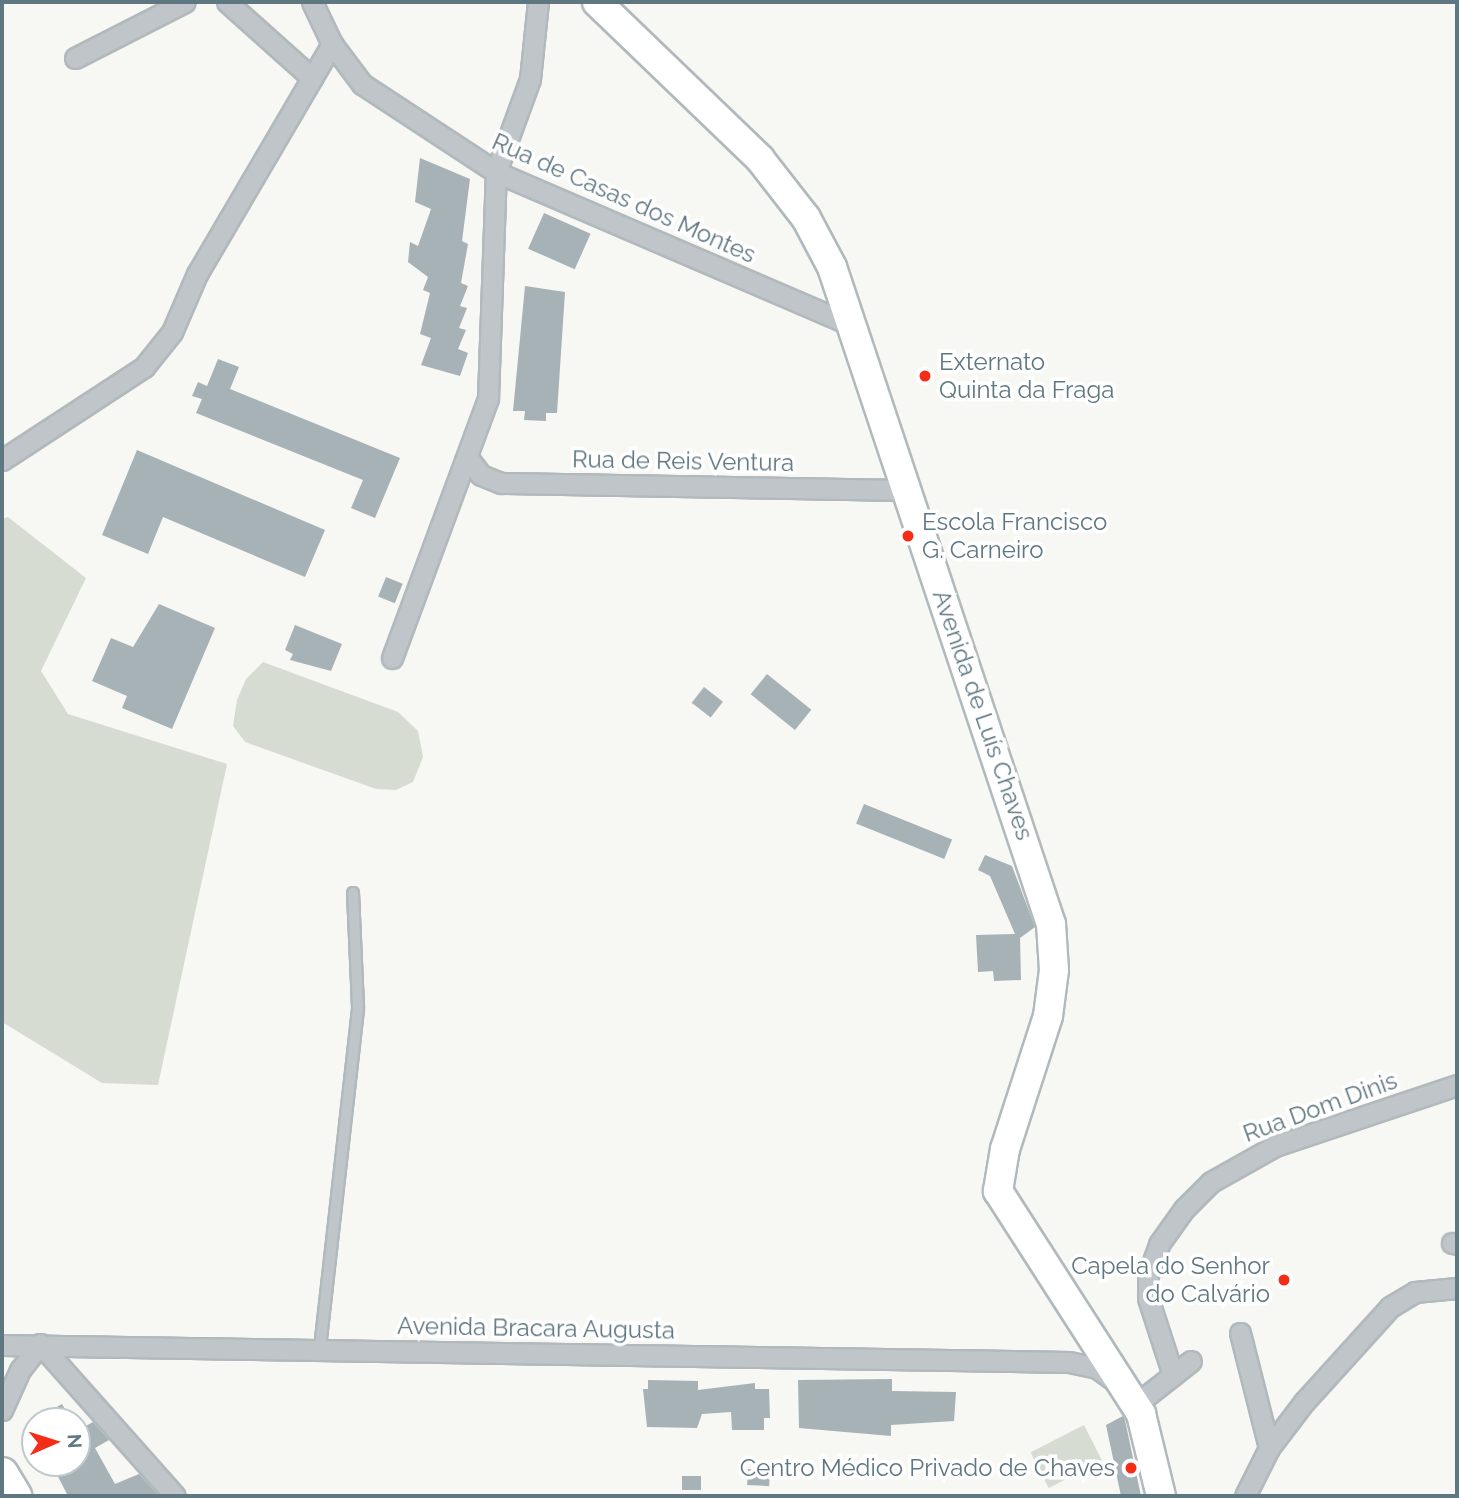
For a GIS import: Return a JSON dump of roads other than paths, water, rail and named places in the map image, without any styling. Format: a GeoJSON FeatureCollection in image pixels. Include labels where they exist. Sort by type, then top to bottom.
{"type":"FeatureCollection","features":[{"type":"Feature","properties":{"kind":"main road","name":"Avenida de Luís Chaves"},"geometry":{"type":"LineString","coordinates":[[597,2],[768,169],[806,218],[832,267],[1041,889],[1054,952],[1048,1016],[1005,1149],[998,1177],[1001,1197],[1080,1315],[1129,1396],[1161,1496]]}},
{"type":"Feature","properties":{"kind":"main road"},"geometry":{"type":"LineString","coordinates":[[2,1474],[15,1496]]}},
{"type":"Feature","properties":{"kind":"street"},"geometry":{"type":"LineString","coordinates":[[75,58],[185,2]]}},
{"type":"Feature","properties":{"kind":"street"},"geometry":{"type":"LineString","coordinates":[[227,2],[312,78]]}},
{"type":"Feature","properties":{"kind":"street","name":"Rua de Casas dos Montes"},"geometry":{"type":"LineString","coordinates":[[312,2],[332,44],[362,84],[496,172],[851,325]]}},
{"type":"Feature","properties":{"kind":"street"},"geometry":{"type":"LineString","coordinates":[[392,658],[468,458],[491,377],[496,172],[530,79],[538,2]]}},
{"type":"Feature","properties":{"kind":"street"},"geometry":{"type":"LineString","coordinates":[[2,460],[102,397],[151,358],[172,332],[198,274],[332,44]]}},
{"type":"Feature","properties":{"kind":"street","name":"Rua de Reis Ventura"},"geometry":{"type":"LineString","coordinates":[[468,458],[481,475],[501,483],[908,490]]}},
{"type":"Feature","properties":{"kind":"street","name":"Rua Dom Dinis"},"geometry":{"type":"LineString","coordinates":[[1173,1375],[1148,1298],[1148,1275],[1159,1244],[1211,1182],[1275,1146],[1457,1085]]}},
{"type":"Feature","properties":{"kind":"street"},"geometry":{"type":"LineString","coordinates":[[1245,1496],[1269,1448],[1390,1307],[1415,1292],[1457,1288]]}},
{"type":"Feature","properties":{"kind":"street"},"geometry":{"type":"LineString","coordinates":[[1069,1362],[1084,1345],[1080,1315]]}},
{"type":"Feature","properties":{"kind":"street"},"geometry":{"type":"LineString","coordinates":[[1240,1333],[1269,1448]]}},
{"type":"Feature","properties":{"kind":"street"},"geometry":{"type":"LineString","coordinates":[[2,1410],[20,1370],[40,1344],[175,1496]]}},
{"type":"Feature","properties":{"kind":"street","name":"Avenida Bracara Augusta"},"geometry":{"type":"LineString","coordinates":[[2,1345],[1069,1362],[1097,1368],[1129,1396]]}},
{"type":"Feature","properties":{"kind":"street"},"geometry":{"type":"LineString","coordinates":[[1129,1396],[1173,1375],[1191,1361]]}},
{"type":"Feature","properties":{"kind":"lane"},"geometry":{"type":"LineString","coordinates":[[320,1348],[358,1007],[353,893]]}},
{"type":"Feature","properties":{"kind":"place","name":"Externato Quinta da Fraga"},"geometry":{"type":"Point","coordinates":[925,376]}},
{"type":"Feature","properties":{"kind":"place","name":"Escola Francisco G. Carneiro"},"geometry":{"type":"Point","coordinates":[908,536]}},
{"type":"Feature","properties":{"kind":"place","name":"Capela do Senhor do Calvário"},"geometry":{"type":"Point","coordinates":[1284,1280]}},
{"type":"Feature","properties":{"kind":"place","name":"Centro Médico Privado de Chaves"},"geometry":{"type":"Point","coordinates":[1131,1468]}}]}
